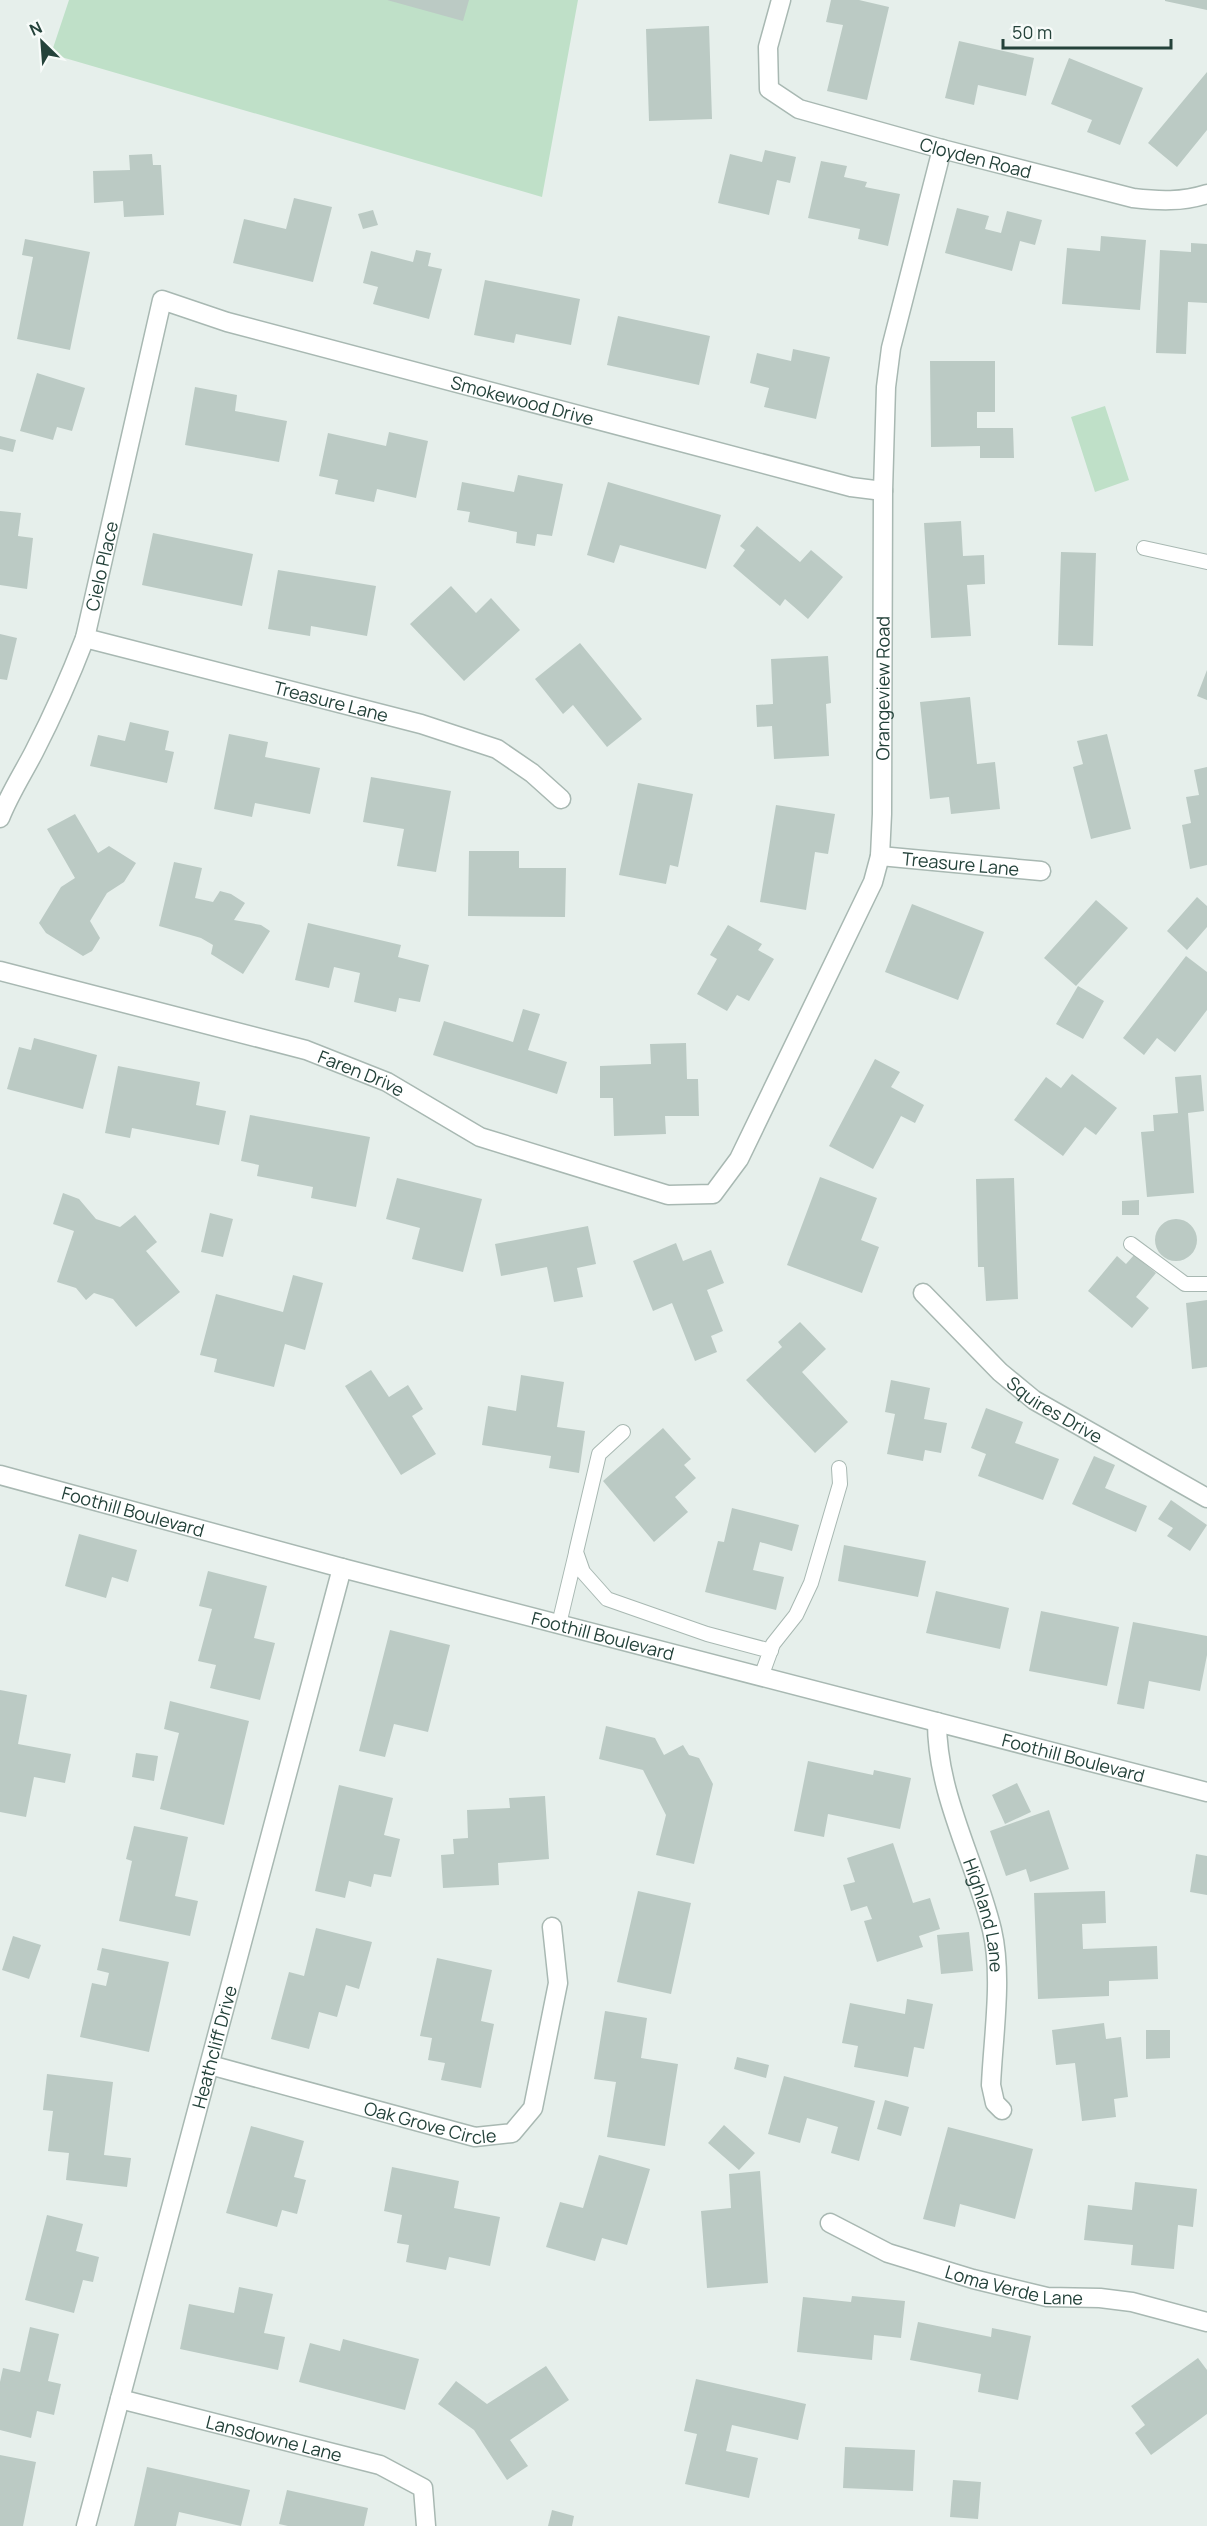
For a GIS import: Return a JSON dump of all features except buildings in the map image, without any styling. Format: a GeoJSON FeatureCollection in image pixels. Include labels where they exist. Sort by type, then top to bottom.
{"type":"FeatureCollection","features":[{"type":"Feature","properties":{"kind":"street","name":"Cloyden Road"},"geometry":{"type":"LineString","coordinates":[[781,0],[768,47],[769,89],[799,109],[942,149],[1133,198],[1163,201],[1189,200],[1207,194]]}},
{"type":"Feature","properties":{"kind":"street","name":"Orangeview Road"},"geometry":{"type":"LineString","coordinates":[[713,1194],[739,1159],[873,882],[880,856],[886,387],[891,348],[942,149]]}},
{"type":"Feature","properties":{"kind":"street","name":"Smokewood Drive"},"geometry":{"type":"LineString","coordinates":[[162,300],[227,322],[851,487],[883,491]]}},
{"type":"Feature","properties":{"kind":"street","name":"Cielo Place"},"geometry":{"type":"LineString","coordinates":[[0,818],[4,795],[33,755],[61,697],[85,638],[162,300]]}},
{"type":"Feature","properties":{"kind":"street","name":"Treasure Lane"},"geometry":{"type":"LineString","coordinates":[[85,638],[422,724],[497,749],[532,774],[561,799]]}},
{"type":"Feature","properties":{"kind":"street","name":"Treasure Lane"},"geometry":{"type":"LineString","coordinates":[[880,856],[1041,872]]}},
{"type":"Feature","properties":{"kind":"street","name":"Faren Drive"},"geometry":{"type":"LineString","coordinates":[[0,971],[306,1050],[387,1082],[480,1137],[669,1195],[713,1194]]}},
{"type":"Feature","properties":{"kind":"street","name":"Squires Drive"},"geometry":{"type":"LineString","coordinates":[[923,1293],[1000,1372],[1034,1400],[1207,1498]]}},
{"type":"Feature","properties":{"kind":"street","name":"Foothill Boulevard"},"geometry":{"type":"LineString","coordinates":[[0,1475],[342,1568],[1207,1792]]}},
{"type":"Feature","properties":{"kind":"street","name":"Heathcliff Drive"},"geometry":{"type":"LineString","coordinates":[[86,2526],[342,1568]]}},
{"type":"Feature","properties":{"kind":"street","name":"Highland Lane"},"geometry":{"type":"LineString","coordinates":[[937,1722],[937,1752],[952,1811],[992,1931],[997,1967],[991,2085],[995,2103],[1002,2110]]}},
{"type":"Feature","properties":{"kind":"street","name":"Oak Grove Circle"},"geometry":{"type":"LineString","coordinates":[[210,2065],[475,2137],[512,2133],[532,2108],[558,1983],[552,1927]]}},
{"type":"Feature","properties":{"kind":"street","name":"Loma Verde Lane"},"geometry":{"type":"LineString","coordinates":[[830,2223],[888,2253],[973,2279],[1047,2297],[1100,2298],[1132,2302],[1207,2322]]}},
{"type":"Feature","properties":{"kind":"street","name":"Lansdowne Lane"},"geometry":{"type":"LineString","coordinates":[[120,2399],[380,2465],[423,2488],[426,2526]]}},
{"type":"Feature","properties":{"kind":"lane"},"geometry":{"type":"LineString","coordinates":[[1144,548],[1207,562]]}},
{"type":"Feature","properties":{"kind":"lane"},"geometry":{"type":"LineString","coordinates":[[1131,1244],[1185,1284],[1207,1284]]}},
{"type":"Feature","properties":{"kind":"lane"},"geometry":{"type":"LineString","coordinates":[[559,1624],[599,1454],[622,1432]]}},
{"type":"Feature","properties":{"kind":"lane"},"geometry":{"type":"LineString","coordinates":[[761,1677],[773,1644],[796,1615],[811,1583],[840,1484],[839,1468]]}},
{"type":"Feature","properties":{"kind":"lane"},"geometry":{"type":"LineString","coordinates":[[576,1552],[583,1572],[607,1599],[708,1634],[771,1651]]}},
{"type":"Feature","properties":{"kind":"green space"},"geometry":{"type":"Polygon","coordinates":[[[69,0],[578,0],[542,197],[51,54],[69,0]]]}},
{"type":"Feature","properties":{"kind":"green space"},"geometry":{"type":"Polygon","coordinates":[[[1105,406],[1129,480],[1095,492],[1071,417],[1105,406]]]}}]}
